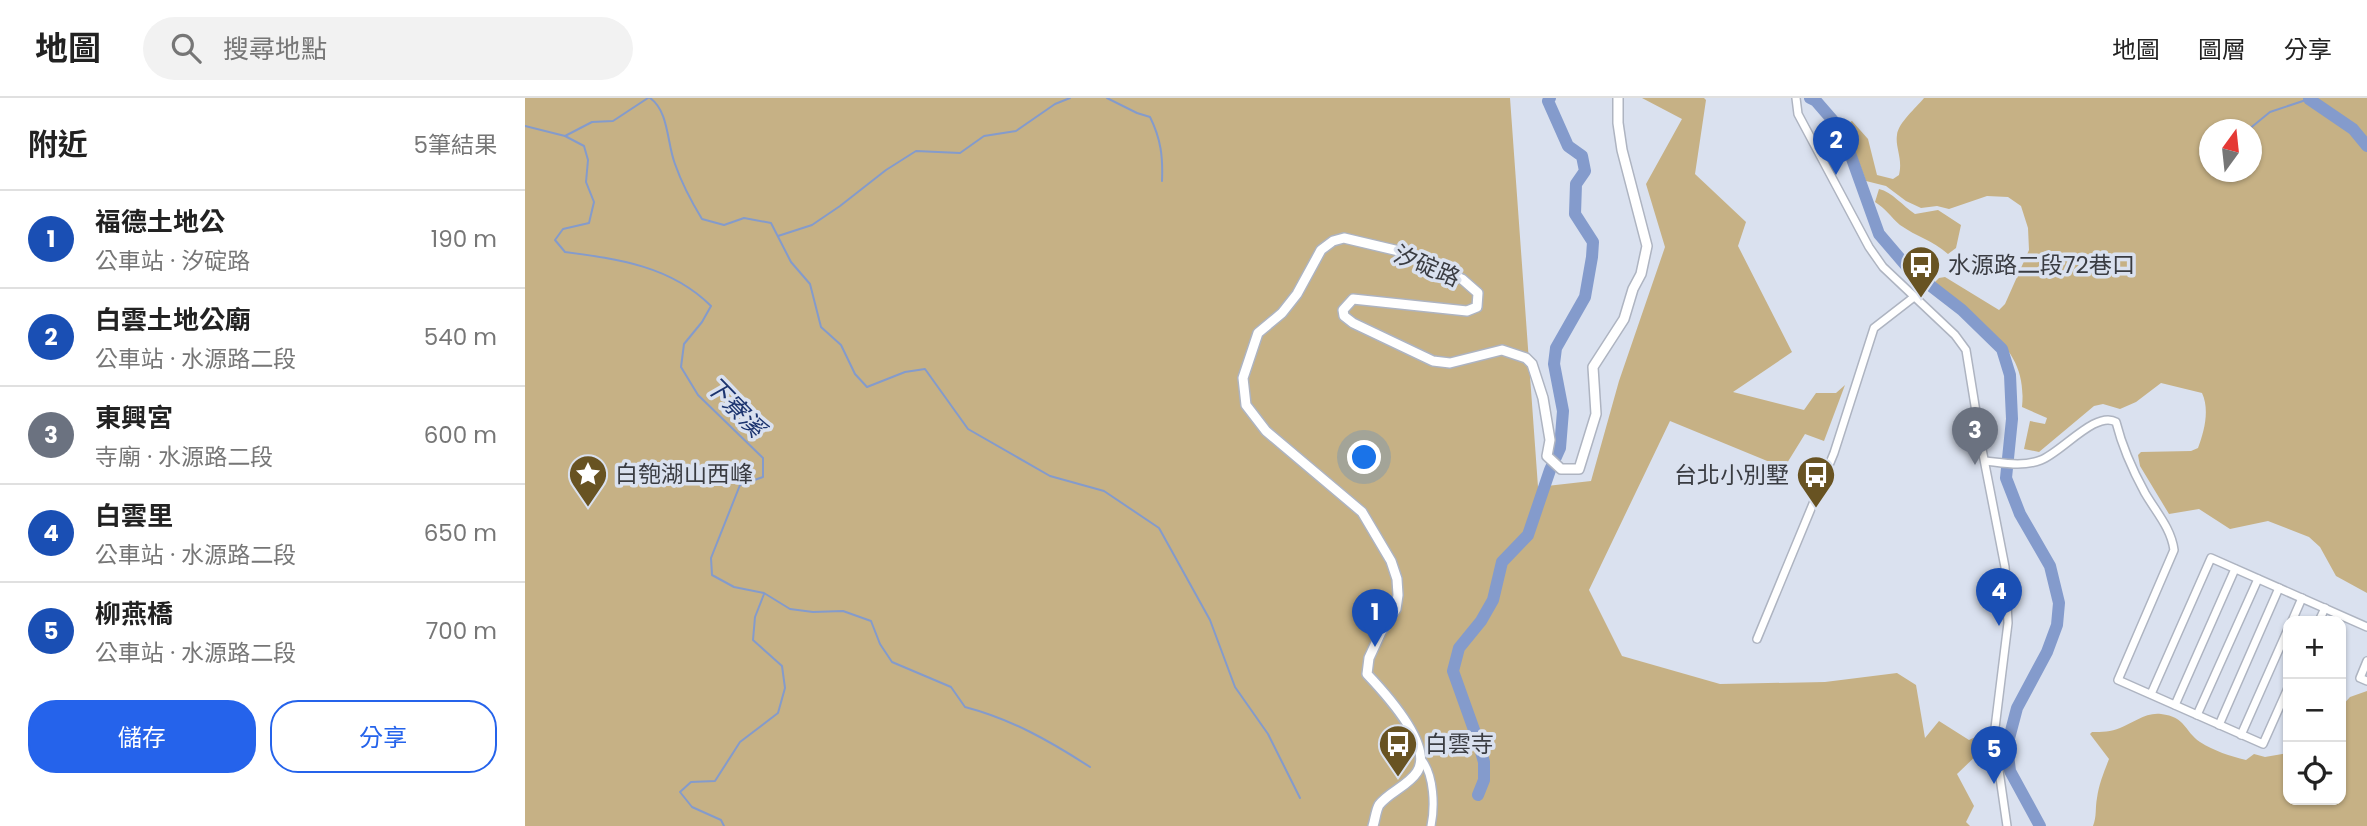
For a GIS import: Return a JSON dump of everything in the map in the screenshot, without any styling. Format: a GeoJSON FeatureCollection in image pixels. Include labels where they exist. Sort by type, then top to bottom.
{"type":"FeatureCollection","features":[{"type":"Feature","properties":{"kind":"street","name":"汐碇路"},"geometry":{"type":"LineString","coordinates":[[1422,760],[1420,748],[1409,729],[1367,674],[1369,657],[1396,609],[1397,579],[1391,561],[1362,512],[1266,430],[1246,405],[1243,378],[1258,333],[1282,313],[1297,294],[1321,250],[1333,241],[1344,238],[1399,251],[1462,279],[1478,293],[1477,307],[1467,311],[1353,299],[1343,310],[1344,316],[1353,323],[1433,361],[1450,363],[1502,350],[1526,358],[1532,364],[1543,398],[1550,440],[1547,456],[1561,469],[1579,469],[1596,414],[1593,367],[1624,319],[1633,289],[1641,274],[1647,246],[1622,150],[1618,98]]}},
{"type":"Feature","properties":{"kind":"street"},"geometry":{"type":"LineString","coordinates":[[1796,99],[1798,114],[1869,247],[1883,267],[1955,335],[1966,350],[1982,449],[1989,461],[2005,567],[2008,615],[1994,736],[2007,826]]}},
{"type":"Feature","properties":{"kind":"street"},"geometry":{"type":"LineString","coordinates":[[1757,639],[1834,453],[1874,328],[1914,297]]}},
{"type":"Feature","properties":{"kind":"street"},"geometry":{"type":"LineString","coordinates":[[1989,461],[2019,464],[2042,460],[2097,421],[2111,419],[2116,422],[2120,438],[2145,492],[2173,537],[2174,550],[2118,680],[2263,744],[2283,699]]}},
{"type":"Feature","properties":{"kind":"street"},"geometry":{"type":"LineString","coordinates":[[2151,694],[2211,558],[2367,627]]}},
{"type":"Feature","properties":{"kind":"street"},"geometry":{"type":"LineString","coordinates":[[2175,705],[2235,569]]}},
{"type":"Feature","properties":{"kind":"street"},"geometry":{"type":"LineString","coordinates":[[2197,715],[2258,579]]}},
{"type":"Feature","properties":{"kind":"street"},"geometry":{"type":"LineString","coordinates":[[2219,725],[2279,588]]}},
{"type":"Feature","properties":{"kind":"street"},"geometry":{"type":"LineString","coordinates":[[2294,616],[2302,598]]}},
{"type":"Feature","properties":{"kind":"street"},"geometry":{"type":"LineString","coordinates":[[2321,616],[2325,608]]}},
{"type":"Feature","properties":{"kind":"street"},"geometry":{"type":"LineString","coordinates":[[2241,735],[2283,640]]}},
{"type":"Feature","properties":{"kind":"street"},"geometry":{"type":"LineString","coordinates":[[2367,661],[2360,678],[2367,681]]}},
{"type":"Feature","properties":{"kind":"street"},"geometry":{"type":"LineString","coordinates":[[1373,826],[1379,806],[1416,773],[1422,760],[1429,769],[1431,826]]}},
{"type":"Feature","properties":{"kind":"shaded area"},"geometry":{"type":"Polygon","coordinates":[[[525,98],[1510,98],[1538,487],[1591,481],[1619,381],[1665,247],[1646,184],[1682,119],[1642,98],[1704,98],[1706,100],[1695,174],[1746,222],[1738,246],[1792,352],[1733,392],[1804,410],[1816,393],[1836,393],[1845,385],[1824,441],[1805,434],[1784,468],[1670,421],[1589,590],[1622,656],[1720,684],[1825,682],[1897,673],[1916,685],[1925,738],[1939,721],[1969,740],[1988,731],[1994,749],[1981,751],[1957,774],[1974,806],[1966,822],[1970,826],[525,826],[525,98]]]}},
{"type":"Feature","properties":{"kind":"shaded area"},"geometry":{"type":"Polygon","coordinates":[[[1924,98],[2367,98],[2367,593],[2336,576],[2320,547],[2309,537],[2268,521],[2230,529],[2199,509],[2169,514],[2140,466],[2138,455],[2141,452],[2191,451],[2198,448],[2206,414],[2202,393],[2161,383],[2136,402],[2120,409],[2103,404],[2094,406],[2039,452],[2024,449],[2030,421],[2045,424],[2047,418],[2022,407],[2022,384],[2016,364],[2007,348],[1935,282],[1945,277],[1999,310],[2005,304],[2029,250],[2028,228],[2021,206],[2008,197],[1987,196],[1949,209],[1937,206],[1921,208],[1886,186],[1866,181],[1850,138],[1848,123],[1852,121],[1868,139],[1877,175],[1893,179],[1899,175],[1897,140],[1898,130],[1924,98]]]}},
{"type":"Feature","properties":{"kind":"shaded area"},"geometry":{"type":"Polygon","coordinates":[[[1879,189],[1893,196],[1915,214],[1938,210],[1961,225],[1956,248],[1948,254],[1900,225],[1875,202],[1879,189]]]}},
{"type":"Feature","properties":{"kind":"shaded area"},"geometry":{"type":"Polygon","coordinates":[[[2367,691],[2367,826],[2093,826],[2099,788],[2109,759],[2090,734],[2117,729],[2155,714],[2175,718],[2200,742],[2234,757],[2246,760],[2254,754],[2265,757],[2283,754],[2283,805],[2346,805],[2346,701],[2350,697],[2367,691]]]}},
{"type":"Feature","properties":{"kind":"waterway"},"geometry":{"type":"LineString","coordinates":[[565,136],[592,122],[613,121],[648,98]]}},
{"type":"Feature","properties":{"kind":"waterway"},"geometry":{"type":"LineString","coordinates":[[650,98],[661,111],[672,156],[702,219],[724,225],[744,218],[771,223],[791,262],[810,284],[821,327],[841,345],[855,374],[867,387],[905,372],[925,369],[968,429],[1050,476],[1104,491],[1159,528],[1210,620],[1235,687],[1268,734],[1300,798]]}},
{"type":"Feature","properties":{"kind":"waterway"},"geometry":{"type":"LineString","coordinates":[[778,236],[812,225],[916,151],[960,153],[984,136],[1016,131],[1055,104],[1070,98]]}},
{"type":"Feature","properties":{"kind":"waterway"},"geometry":{"type":"LineString","coordinates":[[1107,98],[1150,117],[1161,148],[1162,181]]}},
{"type":"Feature","properties":{"kind":"waterway"},"geometry":{"type":"LineString","coordinates":[[1478,795],[1484,780],[1484,762],[1453,671],[1459,648],[1481,621],[1493,600],[1502,562],[1528,535],[1560,448],[1563,411],[1554,364],[1556,348],[1585,297],[1592,257],[1593,242],[1575,214],[1576,184],[1585,171],[1582,156],[1568,146],[1548,101],[1550,98]]}},
{"type":"Feature","properties":{"kind":"waterway"},"geometry":{"type":"LineString","coordinates":[[1810,98],[1816,101],[1842,131],[1879,234],[1909,269],[1962,310],[2002,349],[2010,375],[2012,419],[2006,478],[2020,514],[2050,566],[2059,603],[2057,625],[2047,652],[2017,708],[2007,746],[2010,771],[2040,826]]}},
{"type":"Feature","properties":{"kind":"waterway"},"geometry":{"type":"LineString","coordinates":[[2310,98],[2353,129],[2367,146]]}},
{"type":"Feature","properties":{"kind":"waterway"},"geometry":{"type":"LineString","coordinates":[[2261,119],[2270,112],[2309,99]]}},
{"type":"Feature","properties":{"kind":"waterway","name":"下寮溪"},"geometry":{"type":"LineString","coordinates":[[525,126],[565,136],[584,146],[588,160],[586,182],[594,202],[589,223],[563,229],[555,240],[565,252],[624,262],[661,273],[695,292],[711,306],[684,344],[681,367],[698,395],[763,458],[763,477],[740,485],[711,558],[712,575],[734,587],[764,593],[790,609],[813,612],[843,611],[871,621],[880,644],[892,662],[951,687],[965,707],[1030,732],[1090,767]]}},
{"type":"Feature","properties":{"kind":"waterway","name":"下寮溪"},"geometry":{"type":"LineString","coordinates":[[724,826],[721,820],[692,807],[680,792],[691,782],[715,781],[740,742],[778,713],[785,688],[782,666],[753,640],[755,617],[764,594]]}},
{"type":"Feature","properties":{"kind":"place","name":"白雲土地公廟"},"geometry":{"type":"Point","coordinates":[1836,175]}},
{"type":"Feature","properties":{"kind":"place","name":"水源路二段72巷口"},"geometry":{"type":"Point","coordinates":[1921,299]}},
{"type":"Feature","properties":{"kind":"place","name":"東興宮"},"geometry":{"type":"Point","coordinates":[1975,465]}},
{"type":"Feature","properties":{"kind":"place","name":"白匏湖山西峰"},"geometry":{"type":"Point","coordinates":[588,508]}},
{"type":"Feature","properties":{"kind":"place","name":"台北小別墅"},"geometry":{"type":"Point","coordinates":[1816,509]}},
{"type":"Feature","properties":{"kind":"place","name":"白雲里"},"geometry":{"type":"Point","coordinates":[1999,626]}},
{"type":"Feature","properties":{"kind":"place","name":"福德土地公"},"geometry":{"type":"Point","coordinates":[1375,647]}},
{"type":"Feature","properties":{"kind":"place","name":"白雲寺"},"geometry":{"type":"Point","coordinates":[1398,778]}},
{"type":"Feature","properties":{"kind":"place","name":"柳燕橋"},"geometry":{"type":"Point","coordinates":[1994,784]}}]}
